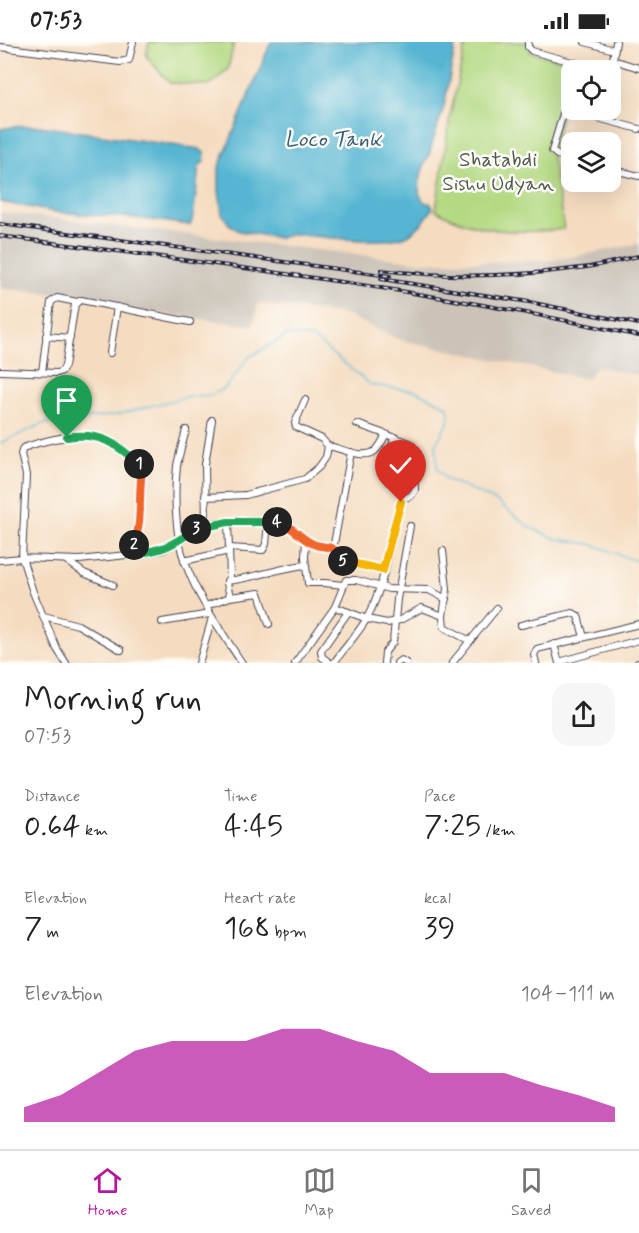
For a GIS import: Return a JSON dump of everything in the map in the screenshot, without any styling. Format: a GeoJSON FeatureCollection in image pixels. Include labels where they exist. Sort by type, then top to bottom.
{"type":"FeatureCollection","features":[{"type":"Feature","properties":{"kind":"street"},"geometry":{"type":"LineString","coordinates":[[0,47],[120,62],[129,60],[133,42]]}},
{"type":"Feature","properties":{"kind":"street"},"geometry":{"type":"LineString","coordinates":[[528,42],[528,47],[532,51],[561,62]]}},
{"type":"Feature","properties":{"kind":"street"},"geometry":{"type":"LineString","coordinates":[[585,42],[614,50]]}},
{"type":"Feature","properties":{"kind":"street"},"geometry":{"type":"LineString","coordinates":[[613,60],[616,42]]}},
{"type":"Feature","properties":{"kind":"street"},"geometry":{"type":"LineString","coordinates":[[621,62],[639,68]]}},
{"type":"Feature","properties":{"kind":"street"},"geometry":{"type":"LineString","coordinates":[[561,120],[552,151],[561,156]]}},
{"type":"Feature","properties":{"kind":"street"},"geometry":{"type":"LineString","coordinates":[[608,120],[639,129]]}},
{"type":"Feature","properties":{"kind":"street"},"geometry":{"type":"LineString","coordinates":[[621,172],[639,176]]}},
{"type":"Feature","properties":{"kind":"street"},"geometry":{"type":"LineString","coordinates":[[42,372],[53,299],[93,301],[190,322]]}},
{"type":"Feature","properties":{"kind":"street"},"geometry":{"type":"LineString","coordinates":[[0,371],[57,373],[62,371],[65,366],[77,302]]}},
{"type":"Feature","properties":{"kind":"street"},"geometry":{"type":"LineString","coordinates":[[111,353],[117,307]]}},
{"type":"Feature","properties":{"kind":"street"},"geometry":{"type":"LineString","coordinates":[[46,336],[70,338]]}},
{"type":"Feature","properties":{"kind":"street"},"geometry":{"type":"LineString","coordinates":[[305,400],[295,423],[296,427],[322,439],[328,446],[363,454],[375,452],[386,434]]}},
{"type":"Feature","properties":{"kind":"street"},"geometry":{"type":"LineString","coordinates":[[206,525],[205,464],[212,420]]}},
{"type":"Feature","properties":{"kind":"street"},"geometry":{"type":"LineString","coordinates":[[334,662],[366,619],[379,587],[401,502],[414,494],[413,447],[410,443],[357,424]]}},
{"type":"Feature","properties":{"kind":"street"},"geometry":{"type":"LineString","coordinates":[[186,430],[176,481],[180,541],[184,561],[211,616],[242,663]]}},
{"type":"Feature","properties":{"kind":"street"},"geometry":{"type":"LineString","coordinates":[[62,662],[28,579],[22,558],[26,475],[21,450],[27,446],[73,436],[106,439],[122,448],[141,467],[140,516],[138,533],[131,554]]}},
{"type":"Feature","properties":{"kind":"street"},"geometry":{"type":"LineString","coordinates":[[394,437],[386,478],[389,482],[415,481]]}},
{"type":"Feature","properties":{"kind":"street"},"geometry":{"type":"LineString","coordinates":[[205,497],[246,495],[305,479],[320,467],[326,457],[328,446]]}},
{"type":"Feature","properties":{"kind":"street"},"geometry":{"type":"LineString","coordinates":[[351,452],[333,549],[339,561],[383,570]]}},
{"type":"Feature","properties":{"kind":"street"},"geometry":{"type":"LineString","coordinates":[[184,561],[229,550],[263,550],[266,544],[268,521]]}},
{"type":"Feature","properties":{"kind":"street"},"geometry":{"type":"LineString","coordinates":[[0,560],[22,558],[67,561],[163,550],[199,527],[228,522],[268,521],[289,525],[315,545],[333,549]]}},
{"type":"Feature","properties":{"kind":"street"},"geometry":{"type":"LineString","coordinates":[[228,522],[230,576],[227,581],[231,597]]}},
{"type":"Feature","properties":{"kind":"street"},"geometry":{"type":"LineString","coordinates":[[384,663],[385,652],[393,642],[398,590],[410,526]]}},
{"type":"Feature","properties":{"kind":"street"},"geometry":{"type":"LineString","coordinates":[[306,540],[305,565],[308,583],[325,582],[343,585]]}},
{"type":"Feature","properties":{"kind":"street"},"geometry":{"type":"LineString","coordinates":[[443,551],[446,599],[444,627],[470,641]]}},
{"type":"Feature","properties":{"kind":"street"},"geometry":{"type":"LineString","coordinates":[[67,561],[84,573],[112,585]]}},
{"type":"Feature","properties":{"kind":"street"},"geometry":{"type":"LineString","coordinates":[[227,581],[305,565]]}},
{"type":"Feature","properties":{"kind":"street"},"geometry":{"type":"LineString","coordinates":[[295,663],[335,607],[346,580],[398,590],[429,590],[446,599]]}},
{"type":"Feature","properties":{"kind":"street"},"geometry":{"type":"LineString","coordinates":[[206,606],[231,597],[259,593],[269,624]]}},
{"type":"Feature","properties":{"kind":"street"},"geometry":{"type":"LineString","coordinates":[[335,607],[378,622],[396,622],[422,608],[443,616]]}},
{"type":"Feature","properties":{"kind":"street"},"geometry":{"type":"LineString","coordinates":[[452,663],[497,608]]}},
{"type":"Feature","properties":{"kind":"street"},"geometry":{"type":"LineString","coordinates":[[344,663],[322,657],[321,651],[348,612]]}},
{"type":"Feature","properties":{"kind":"street"},"geometry":{"type":"LineString","coordinates":[[521,625],[573,613],[578,616],[584,637]]}},
{"type":"Feature","properties":{"kind":"street"},"geometry":{"type":"LineString","coordinates":[[44,616],[78,625],[121,650]]}},
{"type":"Feature","properties":{"kind":"street"},"geometry":{"type":"LineString","coordinates":[[162,622],[211,616]]}},
{"type":"Feature","properties":{"kind":"street"},"geometry":{"type":"LineString","coordinates":[[199,663],[211,616]]}},
{"type":"Feature","properties":{"kind":"street"},"geometry":{"type":"LineString","coordinates":[[536,663],[534,651],[638,623]]}},
{"type":"Feature","properties":{"kind":"street"},"geometry":{"type":"LineString","coordinates":[[554,644],[559,662],[639,640]]}},
{"type":"Feature","properties":{"kind":"street"},"geometry":{"type":"LineString","coordinates":[[583,655],[585,663]]}},
{"type":"Feature","properties":{"kind":"street"},"geometry":{"type":"LineString","coordinates":[[397,663],[401,660],[406,663]]}},
{"type":"Feature","properties":{"kind":"shaded area"},"geometry":{"type":"Polygon","coordinates":[[[0,212],[420,262],[549,261],[639,244],[639,376],[596,366],[587,379],[400,340],[346,315],[258,303],[253,326],[142,311],[63,295],[0,288],[0,212]]]}},
{"type":"Feature","properties":{"kind":"green space"},"geometry":{"type":"Polygon","coordinates":[[[149,42],[234,42],[228,69],[210,85],[170,83],[146,56],[149,42]]]}},
{"type":"Feature","properties":{"kind":"green space","name":"Shatabdi Sishu Udyan"},"geometry":{"type":"Polygon","coordinates":[[[466,42],[533,42],[530,52],[561,60],[561,116],[552,156],[564,229],[498,230],[451,218],[436,210],[450,117],[466,42]]]}},
{"type":"Feature","properties":{"kind":"water","name":"Loco Tank"},"geometry":{"type":"Polygon","coordinates":[[[271,42],[456,42],[445,102],[420,182],[421,198],[426,203],[430,203],[433,208],[416,229],[403,237],[378,240],[290,234],[279,238],[239,231],[229,224],[222,214],[219,167],[271,42]]]}},
{"type":"Feature","properties":{"kind":"water"},"geometry":{"type":"Polygon","coordinates":[[[39,126],[200,149],[204,153],[205,161],[199,166],[195,207],[190,225],[55,212],[0,202],[0,129],[39,126]]]}},
{"type":"Feature","properties":{"kind":"waterway"},"geometry":{"type":"LineString","coordinates":[[0,443],[45,423],[116,415],[189,396],[211,395],[225,388],[249,357],[288,335],[313,338],[371,385],[416,391],[447,406],[448,423],[436,443],[437,468],[446,479],[496,501],[531,528],[557,539],[591,544],[639,562]]}},
{"type":"Feature","properties":{"kind":"railway"},"geometry":{"type":"LineString","coordinates":[[0,224],[390,276]]}},
{"type":"Feature","properties":{"kind":"railway"},"geometry":{"type":"LineString","coordinates":[[0,236],[401,291],[560,319],[639,336]]}},
{"type":"Feature","properties":{"kind":"railway"},"geometry":{"type":"LineString","coordinates":[[381,270],[455,275],[505,275],[587,267],[639,256]]}},
{"type":"Feature","properties":{"kind":"railway"},"geometry":{"type":"LineString","coordinates":[[381,279],[529,302],[639,324]]}},
{"type":"Feature","properties":{"kind":"route"},"geometry":{"type":"LineString","coordinates":[[67,437],[106,439],[122,448],[141,467],[140,516],[138,533],[131,554],[163,550],[199,527],[228,522],[268,521],[289,525],[315,545],[336,550],[339,561],[383,570],[401,502]]}}]}
